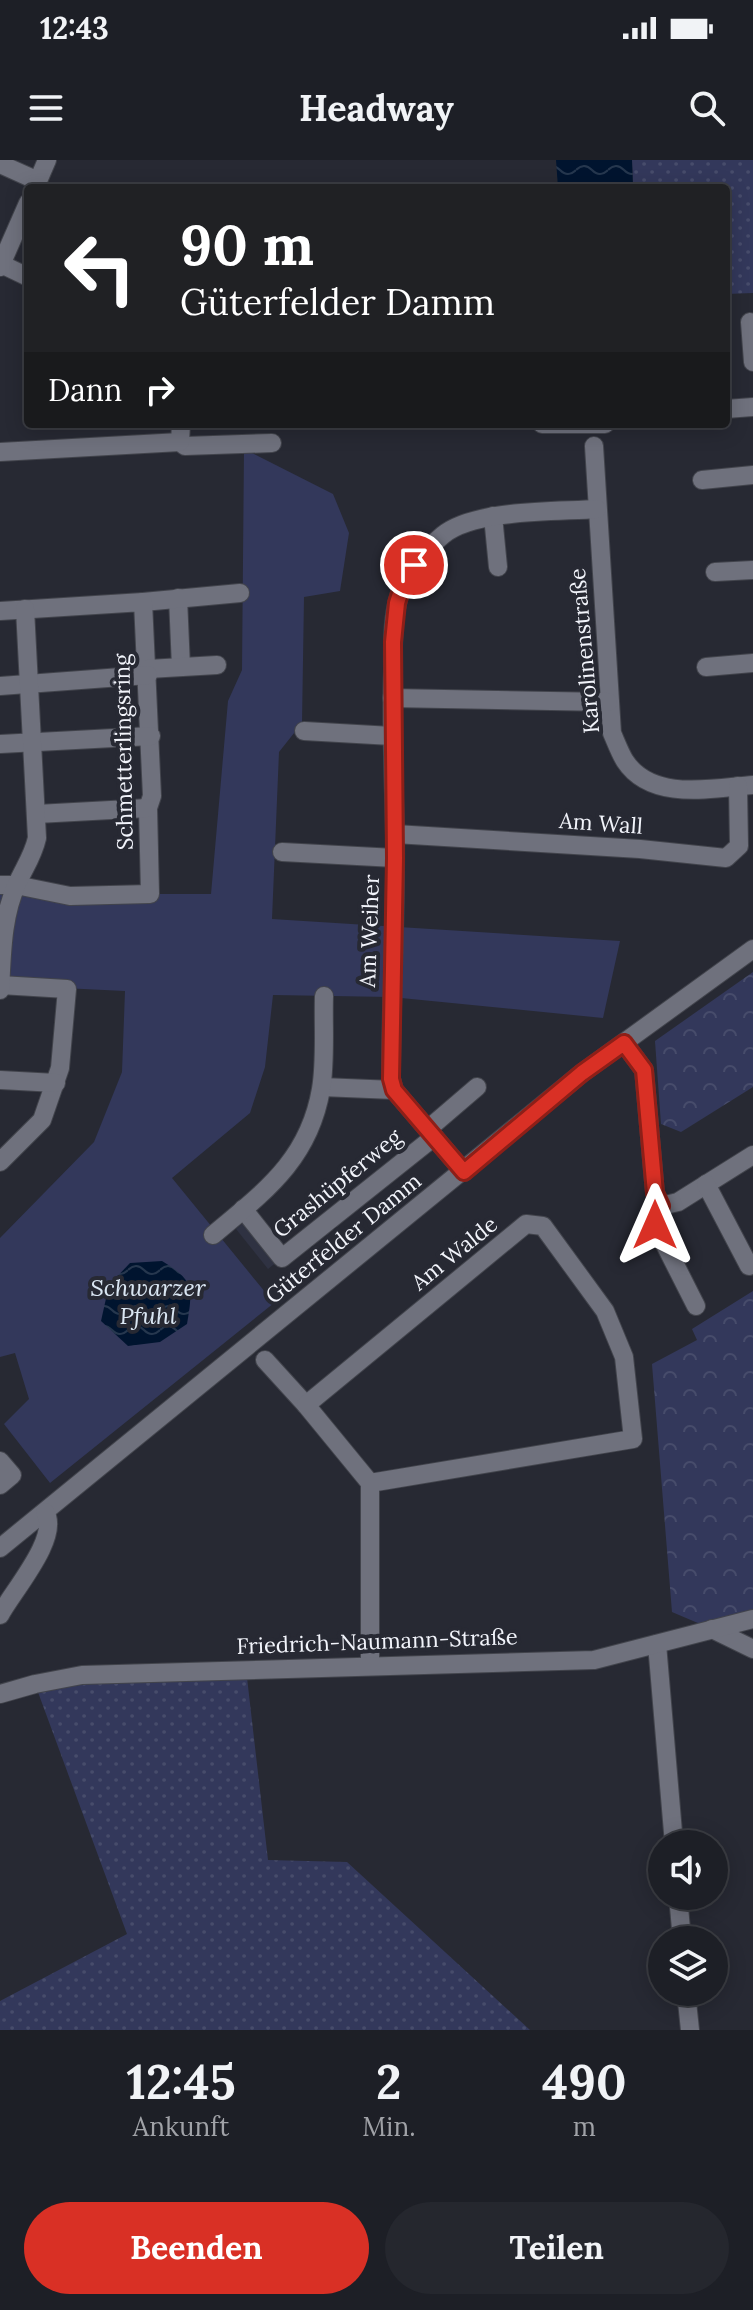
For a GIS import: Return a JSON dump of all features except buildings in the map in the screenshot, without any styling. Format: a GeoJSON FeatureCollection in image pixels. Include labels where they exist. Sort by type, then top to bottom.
{"type":"FeatureCollection","features":[{"type":"Feature","properties":{"kind":"street"},"geometry":{"type":"LineString","coordinates":[[0,164],[36,184],[47,160]]}},
{"type":"Feature","properties":{"kind":"street"},"geometry":{"type":"LineString","coordinates":[[24,212],[1,266],[24,275]]}},
{"type":"Feature","properties":{"kind":"street"},"geometry":{"type":"LineString","coordinates":[[750,322],[753,362]]}},
{"type":"Feature","properties":{"kind":"street"},"geometry":{"type":"LineString","coordinates":[[0,452],[180,433],[185,446],[272,443]]}},
{"type":"Feature","properties":{"kind":"street","name":"Karolinenstraße"},"geometry":{"type":"LineString","coordinates":[[594,446],[612,733],[626,763],[647,781],[675,790],[745,786]]}},
{"type":"Feature","properties":{"kind":"street"},"geometry":{"type":"LineString","coordinates":[[702,480],[753,475]]}},
{"type":"Feature","properties":{"kind":"street","name":"Am Weiher"},"geometry":{"type":"LineString","coordinates":[[394,1090],[391,1079],[395,858],[392,698],[394,622],[403,584],[414,565],[445,533],[465,522],[493,516],[597,509]]}},
{"type":"Feature","properties":{"kind":"street"},"geometry":{"type":"LineString","coordinates":[[493,516],[498,567]]}},
{"type":"Feature","properties":{"kind":"street"},"geometry":{"type":"LineString","coordinates":[[715,572],[753,570]]}},
{"type":"Feature","properties":{"kind":"street"},"geometry":{"type":"LineString","coordinates":[[0,611],[240,593]]}},
{"type":"Feature","properties":{"kind":"street"},"geometry":{"type":"LineString","coordinates":[[178,598],[181,667]]}},
{"type":"Feature","properties":{"kind":"street","name":"Schmetterlingsring"},"geometry":{"type":"LineString","coordinates":[[8,885],[70,896],[150,894],[148,808],[152,796],[151,736],[143,602]]}},
{"type":"Feature","properties":{"kind":"street"},"geometry":{"type":"LineString","coordinates":[[0,1162],[42,1120],[56,1083],[67,989],[0,987],[8,885],[34,850],[37,814],[25,609]]}},
{"type":"Feature","properties":{"kind":"street"},"geometry":{"type":"LineString","coordinates":[[706,667],[753,663]]}},
{"type":"Feature","properties":{"kind":"street"},"geometry":{"type":"LineString","coordinates":[[0,686],[217,665]]}},
{"type":"Feature","properties":{"kind":"street"},"geometry":{"type":"LineString","coordinates":[[392,698],[608,702]]}},
{"type":"Feature","properties":{"kind":"street"},"geometry":{"type":"LineString","coordinates":[[304,731],[392,736]]}},
{"type":"Feature","properties":{"kind":"street"},"geometry":{"type":"LineString","coordinates":[[0,744],[151,736]]}},
{"type":"Feature","properties":{"kind":"street","name":"Am Wall"},"geometry":{"type":"LineString","coordinates":[[395,834],[640,849],[726,858],[739,846],[745,786]]}},
{"type":"Feature","properties":{"kind":"street"},"geometry":{"type":"LineString","coordinates":[[37,814],[148,808]]}},
{"type":"Feature","properties":{"kind":"street","name":"Am Weiher"},"geometry":{"type":"LineString","coordinates":[[282,852],[395,858]]}},
{"type":"Feature","properties":{"kind":"street","name":"Güterfelder Damm"},"geometry":{"type":"LineString","coordinates":[[0,1548],[582,1073],[753,949]]}},
{"type":"Feature","properties":{"kind":"street","name":"Grashüpferweg"},"geometry":{"type":"LineString","coordinates":[[213,1235],[277,1180],[296,1157],[312,1129],[322,1087],[324,996]]}},
{"type":"Feature","properties":{"kind":"street"},"geometry":{"type":"LineString","coordinates":[[624,1043],[644,1070],[655,1193],[661,1206],[655,1225],[696,1306]]}},
{"type":"Feature","properties":{"kind":"street"},"geometry":{"type":"LineString","coordinates":[[0,1080],[56,1083]]}},
{"type":"Feature","properties":{"kind":"street","name":"Grashüpferweg"},"geometry":{"type":"LineString","coordinates":[[322,1087],[394,1090]]}},
{"type":"Feature","properties":{"kind":"street"},"geometry":{"type":"LineString","coordinates":[[431,1133],[477,1087]]}},
{"type":"Feature","properties":{"kind":"street"},"geometry":{"type":"LineString","coordinates":[[394,1090],[464,1172]]}},
{"type":"Feature","properties":{"kind":"street","name":"Grashüpferweg"},"geometry":{"type":"LineString","coordinates":[[243,1209],[282,1258],[431,1133]]}},
{"type":"Feature","properties":{"kind":"street"},"geometry":{"type":"LineString","coordinates":[[661,1206],[678,1202],[753,1155]]}},
{"type":"Feature","properties":{"kind":"street"},"geometry":{"type":"LineString","coordinates":[[706,1184],[749,1266]]}},
{"type":"Feature","properties":{"kind":"street","name":"Am Walde"},"geometry":{"type":"LineString","coordinates":[[306,1405],[526,1224],[543,1226],[605,1311],[624,1357],[633,1439],[370,1483]]}},
{"type":"Feature","properties":{"kind":"street"},"geometry":{"type":"LineString","coordinates":[[265,1360],[370,1483],[370,1664]]}},
{"type":"Feature","properties":{"kind":"street"},"geometry":{"type":"LineString","coordinates":[[0,1461],[12,1475],[0,1485]]}},
{"type":"Feature","properties":{"kind":"street"},"geometry":{"type":"LineString","coordinates":[[0,1615],[48,1534],[49,1517],[45,1512]]}},
{"type":"Feature","properties":{"kind":"street","name":"Friedrich-Naumann-Straße"},"geometry":{"type":"LineString","coordinates":[[0,1694],[82,1675],[370,1664],[594,1660],[753,1619]]}},
{"type":"Feature","properties":{"kind":"street"},"geometry":{"type":"LineString","coordinates":[[712,1629],[753,1649]]}},
{"type":"Feature","properties":{"kind":"street"},"geometry":{"type":"LineString","coordinates":[[657,1644],[673,1830]]}},
{"type":"Feature","properties":{"kind":"street"},"geometry":{"type":"LineString","coordinates":[[687,2006],[690,2030]]}},
{"type":"Feature","properties":{"kind":"shaded area"},"geometry":{"type":"Polygon","coordinates":[[[245,1221],[278,1261],[268,1269],[236,1229],[245,1221]]]}},
{"type":"Feature","properties":{"kind":"green space"},"geometry":{"type":"Polygon","coordinates":[[[632,160],[753,160],[753,293],[730,294],[730,184],[633,184],[632,160]]]}},
{"type":"Feature","properties":{"kind":"green space"},"geometry":{"type":"Polygon","coordinates":[[[244,449],[333,494],[349,533],[340,591],[304,597],[302,723],[279,752],[272,919],[620,941],[603,1018],[391,997],[273,995],[265,1067],[250,1113],[172,1178],[274,1303],[50,1483],[4,1424],[29,1399],[15,1353],[0,1357],[0,1238],[94,1142],[122,1072],[125,991],[0,985],[0,885],[150,894],[211,894],[228,701],[242,670],[244,449]]]}},
{"type":"Feature","properties":{"kind":"green space"},"geometry":{"type":"Polygon","coordinates":[[[753,972],[753,1087],[681,1132],[661,1124],[655,1041],[753,972]]]}},
{"type":"Feature","properties":{"kind":"green space"},"geometry":{"type":"Polygon","coordinates":[[[753,1291],[753,1619],[712,1629],[672,1612],[652,1364],[697,1340],[692,1329],[753,1291]]]}},
{"type":"Feature","properties":{"kind":"green space"},"geometry":{"type":"Polygon","coordinates":[[[246,1669],[268,1860],[347,1862],[530,2030],[0,2030],[0,2001],[127,1934],[35,1684],[246,1669]]]}},
{"type":"Feature","properties":{"kind":"water"},"geometry":{"type":"Polygon","coordinates":[[[556,160],[632,160],[633,184],[558,184],[556,160]]]}},
{"type":"Feature","properties":{"kind":"water","name":"Schwarzer Pfuhl"},"geometry":{"type":"Polygon","coordinates":[[[162,1261],[180,1274],[189,1286],[187,1324],[160,1342],[128,1346],[101,1321],[109,1285],[130,1263],[162,1261]]]}},
{"type":"Feature","properties":{"kind":"route"},"geometry":{"type":"LineString","coordinates":[[414,565],[397,603],[393,642],[395,858],[391,1079],[394,1090],[464,1172],[582,1073],[624,1043],[644,1070],[655,1193],[661,1206],[655,1225]]}}]}
